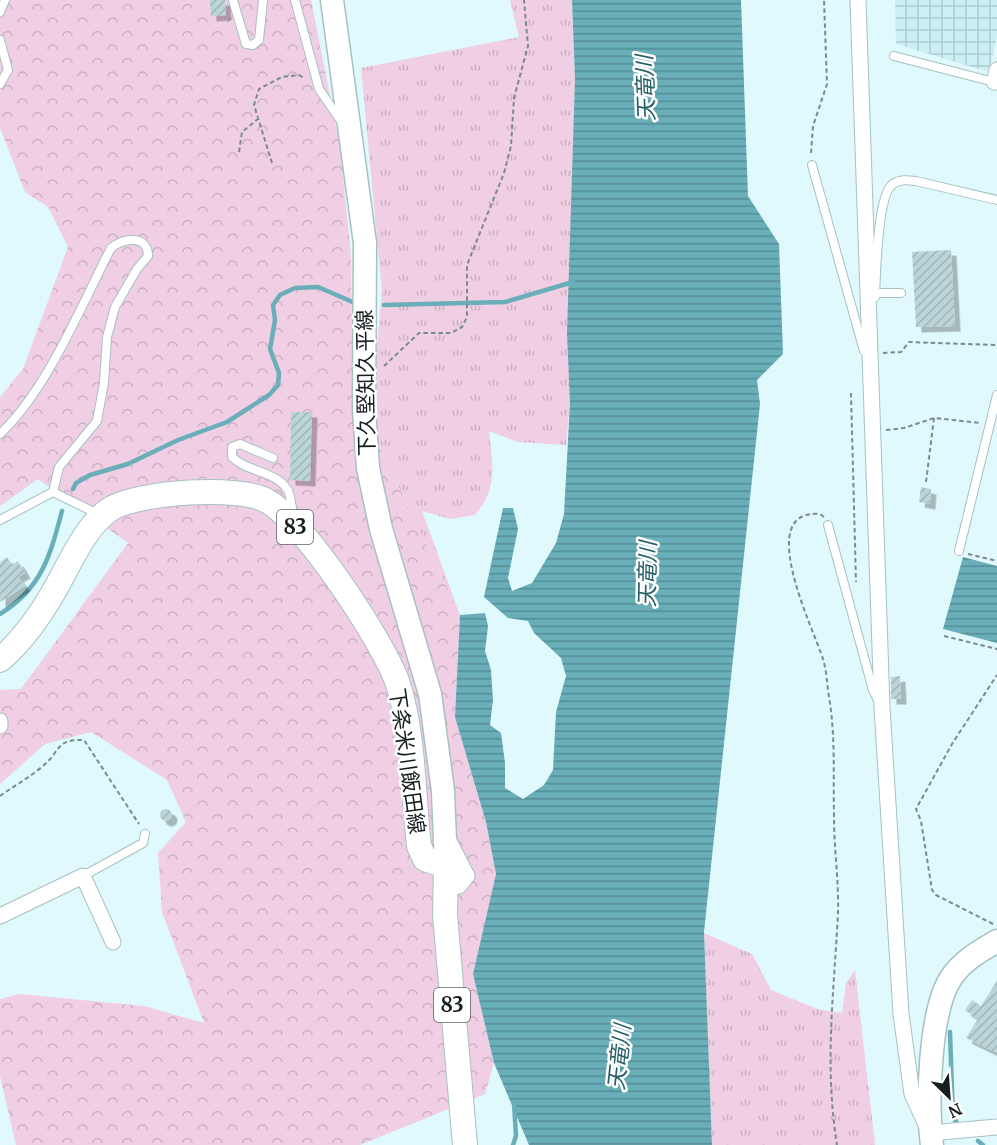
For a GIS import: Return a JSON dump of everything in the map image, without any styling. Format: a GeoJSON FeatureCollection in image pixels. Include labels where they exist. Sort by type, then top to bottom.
{"type":"FeatureCollection","features":[{"type":"Feature","properties":{"kind":"main road","name":"下久堅知久平線"},"geometry":{"type":"LineString","coordinates":[[332,0],[365,243],[364,410],[368,468],[381,529],[430,694],[446,837],[445,877]]}},
{"type":"Feature","properties":{"kind":"main road","name":"下条米川飯田線"},"geometry":{"type":"LineString","coordinates":[[0,660],[22,640],[77,550],[102,516],[121,504],[143,497],[200,493],[250,495],[269,502],[296,529],[371,630],[397,681],[406,722],[419,846],[425,859],[445,877]]}},
{"type":"Feature","properties":{"kind":"main road","name":"83"},"geometry":{"type":"LineString","coordinates":[[445,877],[445,915],[465,1145]]}},
{"type":"Feature","properties":{"kind":"main road"},"geometry":{"type":"LineString","coordinates":[[931,1139],[938,1005],[951,977],[962,965],[997,941]]}},
{"type":"Feature","properties":{"kind":"street"},"geometry":{"type":"LineString","coordinates":[[858,0],[882,707],[901,1014],[912,1094],[931,1139],[997,1127]]}},
{"type":"Feature","properties":{"kind":"street"},"geometry":{"type":"LineString","coordinates":[[0,721],[0,726]]}},
{"type":"Feature","properties":{"kind":"street"},"geometry":{"type":"LineString","coordinates":[[0,916],[83,876],[113,942]]}},
{"type":"Feature","properties":{"kind":"lane"},"geometry":{"type":"LineString","coordinates":[[0,12],[5,0]]}},
{"type":"Feature","properties":{"kind":"lane"},"geometry":{"type":"LineString","coordinates":[[233,0],[246,44],[253,45],[259,40],[263,0]]}},
{"type":"Feature","properties":{"kind":"lane"},"geometry":{"type":"LineString","coordinates":[[295,0],[319,89],[352,137]]}},
{"type":"Feature","properties":{"kind":"lane"},"geometry":{"type":"LineString","coordinates":[[0,40],[8,70],[0,84]]}},
{"type":"Feature","properties":{"kind":"lane"},"geometry":{"type":"LineString","coordinates":[[894,56],[996,78]]}},
{"type":"Feature","properties":{"kind":"lane"},"geometry":{"type":"LineString","coordinates":[[812,165],[869,368]]}},
{"type":"Feature","properties":{"kind":"lane"},"geometry":{"type":"LineString","coordinates":[[868,343],[874,335],[882,207],[886,191],[893,183],[902,180],[915,181],[997,200]]}},
{"type":"Feature","properties":{"kind":"lane"},"geometry":{"type":"LineString","coordinates":[[0,434],[27,403],[63,341],[111,248],[124,240],[139,241],[146,246],[148,256],[137,269],[115,307],[107,337],[104,383],[97,421],[59,467],[53,492],[0,520]]}},
{"type":"Feature","properties":{"kind":"lane"},"geometry":{"type":"LineString","coordinates":[[875,293],[901,293]]}},
{"type":"Feature","properties":{"kind":"lane"},"geometry":{"type":"LineString","coordinates":[[958,551],[993,425],[997,395]]}},
{"type":"Feature","properties":{"kind":"lane"},"geometry":{"type":"LineString","coordinates":[[273,458],[240,444],[232,447],[232,457],[241,466],[276,479],[288,489],[296,529]]}},
{"type":"Feature","properties":{"kind":"lane"},"geometry":{"type":"LineString","coordinates":[[53,492],[102,516]]}},
{"type":"Feature","properties":{"kind":"lane"},"geometry":{"type":"LineString","coordinates":[[828,525],[873,690],[882,707]]}},
{"type":"Feature","properties":{"kind":"lane"},"geometry":{"type":"LineString","coordinates":[[83,876],[143,843],[146,834]]}},
{"type":"Feature","properties":{"kind":"path"},"geometry":{"type":"LineString","coordinates":[[380,370],[399,349],[419,333],[451,333],[462,327],[467,312],[467,265],[504,173],[511,146],[514,98],[528,46],[524,0]]}},
{"type":"Feature","properties":{"kind":"path"},"geometry":{"type":"LineString","coordinates":[[812,165],[813,126],[827,84],[824,0]]}},
{"type":"Feature","properties":{"kind":"path"},"geometry":{"type":"LineString","coordinates":[[272,163],[254,105],[259,89],[282,77],[299,75],[319,89]]}},
{"type":"Feature","properties":{"kind":"path"},"geometry":{"type":"LineString","coordinates":[[239,152],[242,132],[259,118]]}},
{"type":"Feature","properties":{"kind":"path"},"geometry":{"type":"LineString","coordinates":[[901,352],[909,342],[997,345]]}},
{"type":"Feature","properties":{"kind":"path"},"geometry":{"type":"LineString","coordinates":[[851,393],[856,582]]}},
{"type":"Feature","properties":{"kind":"path"},"geometry":{"type":"LineString","coordinates":[[904,428],[934,418],[993,425]]}},
{"type":"Feature","properties":{"kind":"path"},"geometry":{"type":"LineString","coordinates":[[926,482],[934,418]]}},
{"type":"Feature","properties":{"kind":"path"},"geometry":{"type":"LineString","coordinates":[[828,525],[826,519],[819,513],[801,514],[793,521],[788,535],[795,585],[824,661],[833,720],[838,911],[830,1015],[830,1099],[837,1145]]}},
{"type":"Feature","properties":{"kind":"path"},"geometry":{"type":"LineString","coordinates":[[958,551],[997,561]]}},
{"type":"Feature","properties":{"kind":"path"},"geometry":{"type":"LineString","coordinates":[[944,636],[997,649]]}},
{"type":"Feature","properties":{"kind":"path"},"geometry":{"type":"LineString","coordinates":[[997,675],[952,744],[916,809],[921,821],[932,890],[936,895],[992,923],[997,928]]}},
{"type":"Feature","properties":{"kind":"path"},"geometry":{"type":"LineString","coordinates":[[0,796],[45,765],[57,746],[70,740],[84,740],[146,834]]}},
{"type":"Feature","properties":{"kind":"shaded area"},"geometry":{"type":"Polygon","coordinates":[[[895,0],[997,0],[997,36],[989,72],[896,44],[895,0]]]}},
{"type":"Feature","properties":{"kind":"green space"},"geometry":{"type":"Polygon","coordinates":[[[0,0],[311,0],[340,145],[351,256],[353,403],[374,435],[460,615],[455,717],[486,822],[496,874],[473,974],[494,1063],[485,1094],[360,1145],[16,1145],[0,1076],[0,999],[20,994],[144,1006],[204,1023],[162,912],[158,853],[186,822],[167,780],[91,732],[45,744],[0,784],[0,690],[21,689],[128,543],[38,479],[0,506],[0,397],[23,369],[68,247],[48,207],[25,192],[0,128],[0,0]]]}},
{"type":"Feature","properties":{"kind":"green space"},"geometry":{"type":"Polygon","coordinates":[[[510,0],[572,0],[575,79],[570,403],[566,445],[518,442],[489,431],[491,485],[483,505],[475,515],[450,519],[422,511],[460,615],[374,435],[374,377],[382,291],[361,68],[519,37],[510,0]]]}},
{"type":"Feature","properties":{"kind":"green space"},"geometry":{"type":"Polygon","coordinates":[[[704,933],[752,954],[771,990],[817,1009],[842,1013],[846,983],[855,970],[875,1145],[712,1145],[704,933]]]}},
{"type":"Feature","properties":{"kind":"water","name":"天竜川"},"geometry":{"type":"Polygon","coordinates":[[[572,0],[741,0],[748,196],[779,244],[783,354],[757,380],[760,404],[704,932],[712,1145],[529,1145],[494,1063],[473,974],[496,874],[486,822],[455,717],[460,615],[485,613],[488,626],[485,651],[491,670],[493,700],[490,725],[501,733],[505,763],[505,788],[523,799],[544,785],[553,770],[556,712],[566,676],[561,658],[534,633],[528,621],[508,618],[484,597],[503,508],[513,508],[518,529],[508,578],[512,591],[532,583],[556,543],[564,514],[570,403],[567,333],[575,79],[572,0]]]}},
{"type":"Feature","properties":{"kind":"water"},"geometry":{"type":"Polygon","coordinates":[[[963,557],[997,566],[997,643],[943,629],[963,557]]]}},
{"type":"Feature","properties":{"kind":"building"},"geometry":{"type":"Polygon","coordinates":[[[210,0],[225,0],[226,15],[211,16],[210,0]]]}},
{"type":"Feature","properties":{"kind":"building"},"geometry":{"type":"Polygon","coordinates":[[[951,250],[955,326],[916,327],[912,252],[951,250]]]}},
{"type":"Feature","properties":{"kind":"building"},"geometry":{"type":"Polygon","coordinates":[[[291,412],[312,412],[310,481],[290,480],[291,412]]]}},
{"type":"Feature","properties":{"kind":"building"},"geometry":{"type":"Polygon","coordinates":[[[921,487],[931,489],[930,504],[919,502],[921,487]]]}},
{"type":"Feature","properties":{"kind":"building"},"geometry":{"type":"Polygon","coordinates":[[[7,557],[12,565],[18,561],[25,573],[18,577],[25,586],[0,602],[0,562],[7,557]]]}},
{"type":"Feature","properties":{"kind":"building"},"geometry":{"type":"Polygon","coordinates":[[[900,676],[901,699],[891,699],[891,677],[900,676]]]}},
{"type":"Feature","properties":{"kind":"building"},"geometry":{"type":"Polygon","coordinates":[[[168,809],[172,815],[168,821],[164,821],[160,813],[168,809]]]}},
{"type":"Feature","properties":{"kind":"building"},"geometry":{"type":"Polygon","coordinates":[[[997,981],[997,1053],[966,1038],[978,1019],[965,1010],[972,1000],[981,1006],[997,981]]]}},
{"type":"Feature","properties":{"kind":"waterway"},"geometry":{"type":"LineString","coordinates":[[384,305],[505,302],[573,282]]}},
{"type":"Feature","properties":{"kind":"waterway"},"geometry":{"type":"LineString","coordinates":[[73,489],[76,483],[90,475],[128,464],[178,440],[227,422],[269,395],[278,385],[279,373],[270,349],[275,320],[273,305],[280,295],[295,288],[318,287],[355,303]]}},
{"type":"Feature","properties":{"kind":"waterway"},"geometry":{"type":"LineString","coordinates":[[0,614],[14,604],[35,582],[48,557],[62,511]]}},
{"type":"Feature","properties":{"kind":"waterway"},"geometry":{"type":"LineString","coordinates":[[950,1032],[953,1119],[956,1121]]}},
{"type":"Feature","properties":{"kind":"waterway"},"geometry":{"type":"LineString","coordinates":[[513,1145],[516,1136],[514,1103]]}},
{"type":"Feature","properties":{"kind":"waterway"},"geometry":{"type":"LineString","coordinates":[[978,1141],[983,1145]]}}]}
